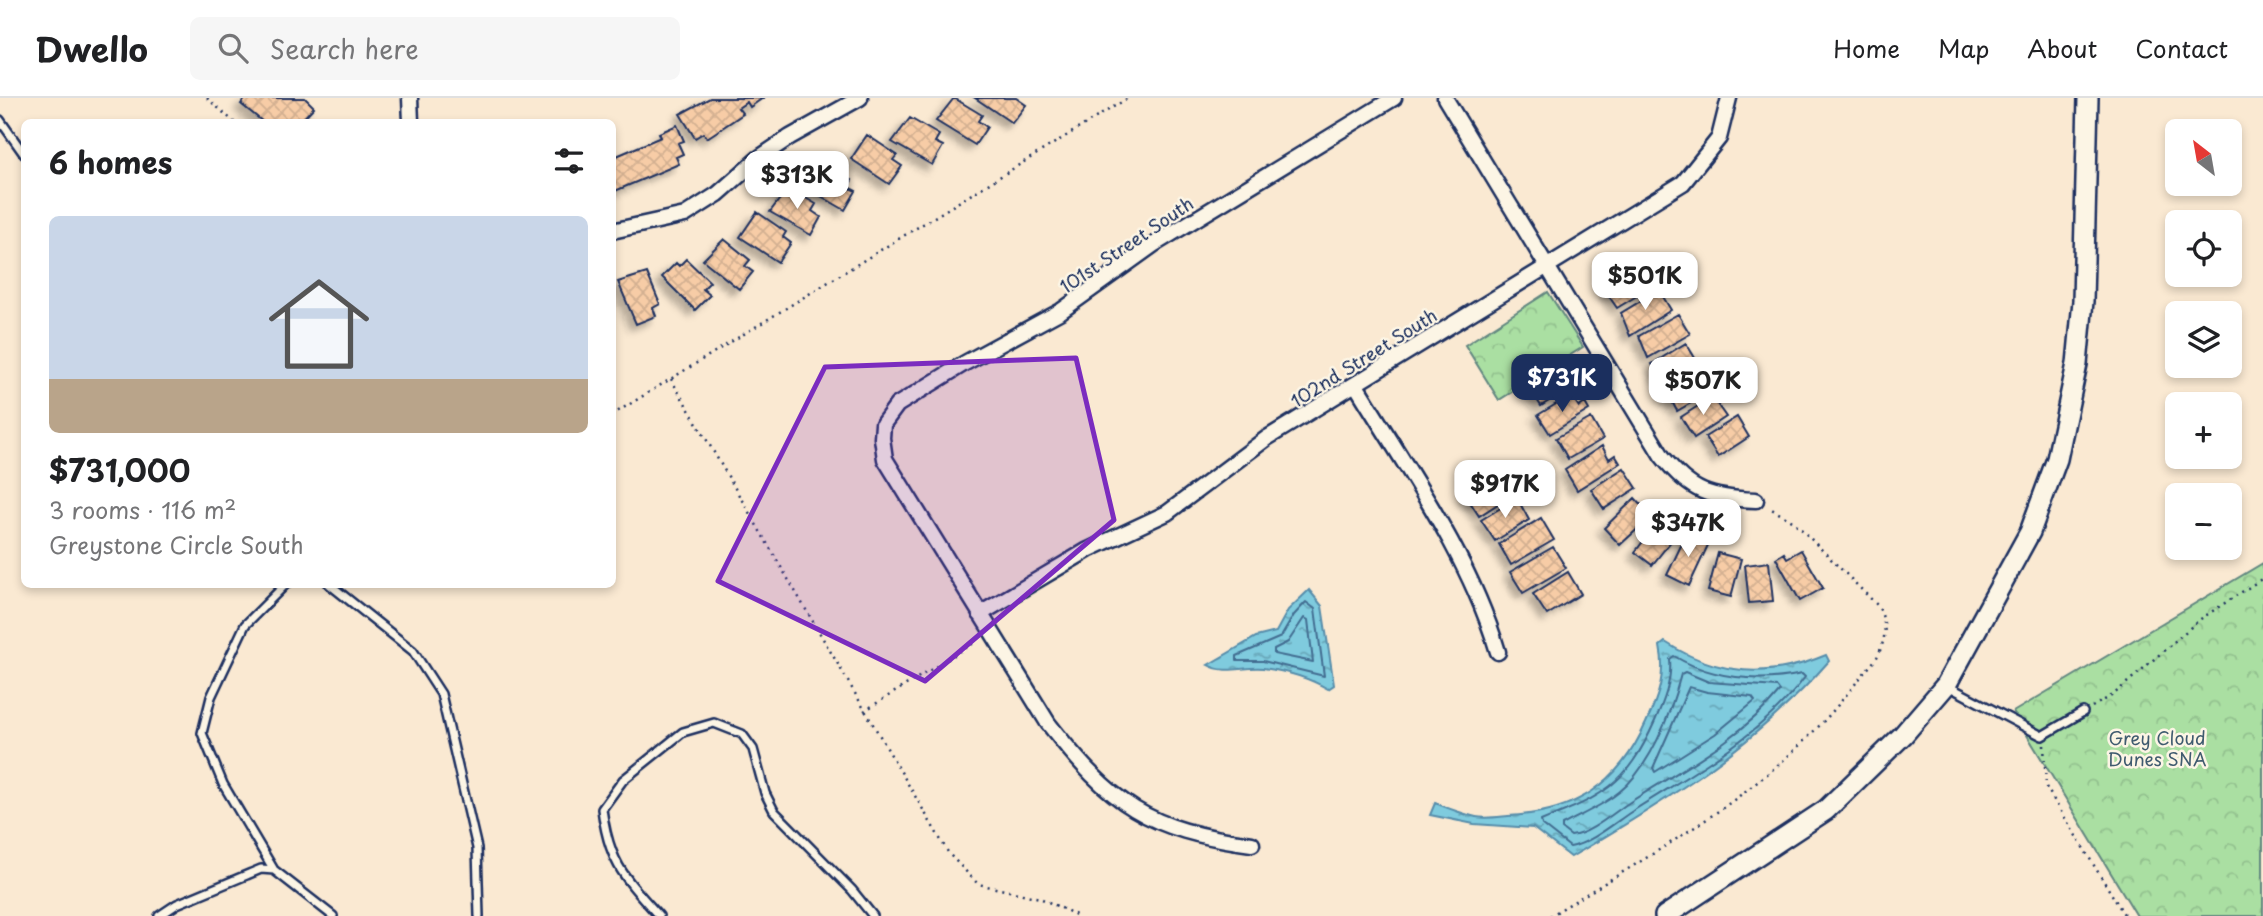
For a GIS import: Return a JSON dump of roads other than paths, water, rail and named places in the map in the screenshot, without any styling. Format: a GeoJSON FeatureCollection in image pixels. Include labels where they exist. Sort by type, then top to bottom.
{"type":"FeatureCollection","features":[{"type":"Feature","properties":{"kind":"street"},"geometry":{"type":"LineString","coordinates":[[410,98],[411,119]]}},
{"type":"Feature","properties":{"kind":"street"},"geometry":{"type":"LineString","coordinates":[[616,231],[685,215],[718,194],[759,158],[790,137],[860,98]]}},
{"type":"Feature","properties":{"kind":"street","name":"101st Street South"},"geometry":{"type":"LineString","coordinates":[[980,614],[885,459],[881,438],[883,424],[897,405],[1061,311],[1153,245],[1394,98]]}},
{"type":"Feature","properties":{"kind":"street"},"geometry":{"type":"LineString","coordinates":[[1445,98],[1662,456],[1679,478],[1699,491],[1720,498],[1756,500]]}},
{"type":"Feature","properties":{"kind":"street","name":"102nd Street South"},"geometry":{"type":"LineString","coordinates":[[980,614],[1088,550],[1167,513],[1267,438],[1683,183],[1719,138],[1729,98]]}},
{"type":"Feature","properties":{"kind":"street"},"geometry":{"type":"LineString","coordinates":[[1665,916],[1826,810],[1903,735],[1946,685],[2030,532],[2057,459],[2077,364],[2083,301],[2088,98]]}},
{"type":"Feature","properties":{"kind":"street"},"geometry":{"type":"LineString","coordinates":[[1356,385],[1469,572],[1485,609],[1498,652]]}},
{"type":"Feature","properties":{"kind":"street"},"geometry":{"type":"LineString","coordinates":[[980,614],[1048,723],[1075,758],[1113,795],[1143,817],[1189,833],[1252,844]]}},
{"type":"Feature","properties":{"kind":"lane"},"geometry":{"type":"LineString","coordinates":[[0,120],[21,150]]}},
{"type":"Feature","properties":{"kind":"lane"},"geometry":{"type":"LineString","coordinates":[[282,588],[245,625],[211,697],[202,733],[223,784],[274,870],[333,916]]}},
{"type":"Feature","properties":{"kind":"lane"},"geometry":{"type":"LineString","coordinates":[[333,588],[413,651],[441,694],[477,848],[478,916]]}},
{"type":"Feature","properties":{"kind":"lane"},"geometry":{"type":"LineString","coordinates":[[1946,685],[2042,736],[2083,712]]}},
{"type":"Feature","properties":{"kind":"lane"},"geometry":{"type":"LineString","coordinates":[[659,916],[624,877],[606,842],[602,809],[622,780],[683,732],[714,723],[743,734],[753,749],[765,793],[774,811],[852,890],[873,916]]}},
{"type":"Feature","properties":{"kind":"lane"},"geometry":{"type":"LineString","coordinates":[[159,916],[177,904],[261,869],[274,870]]}},
{"type":"Feature","properties":{"kind":"water"},"geometry":{"type":"Polygon","coordinates":[[[1309,590],[1322,606],[1334,685],[1328,689],[1305,678],[1271,669],[1235,670],[1208,665],[1256,637],[1276,632],[1288,610],[1309,590]]]}},
{"type":"Feature","properties":{"kind":"water"},"geometry":{"type":"Polygon","coordinates":[[[1665,642],[1705,662],[1744,670],[1784,668],[1826,655],[1829,661],[1771,719],[1709,770],[1571,857],[1533,828],[1474,824],[1430,815],[1435,803],[1480,818],[1532,814],[1554,809],[1592,791],[1622,763],[1646,723],[1660,685],[1660,646],[1665,642]]]}},
{"type":"Feature","properties":{"kind":"park label","name":"Grey Cloud Dunes SNA"},"geometry":{"type":"Point","coordinates":[2157,747]}}]}
